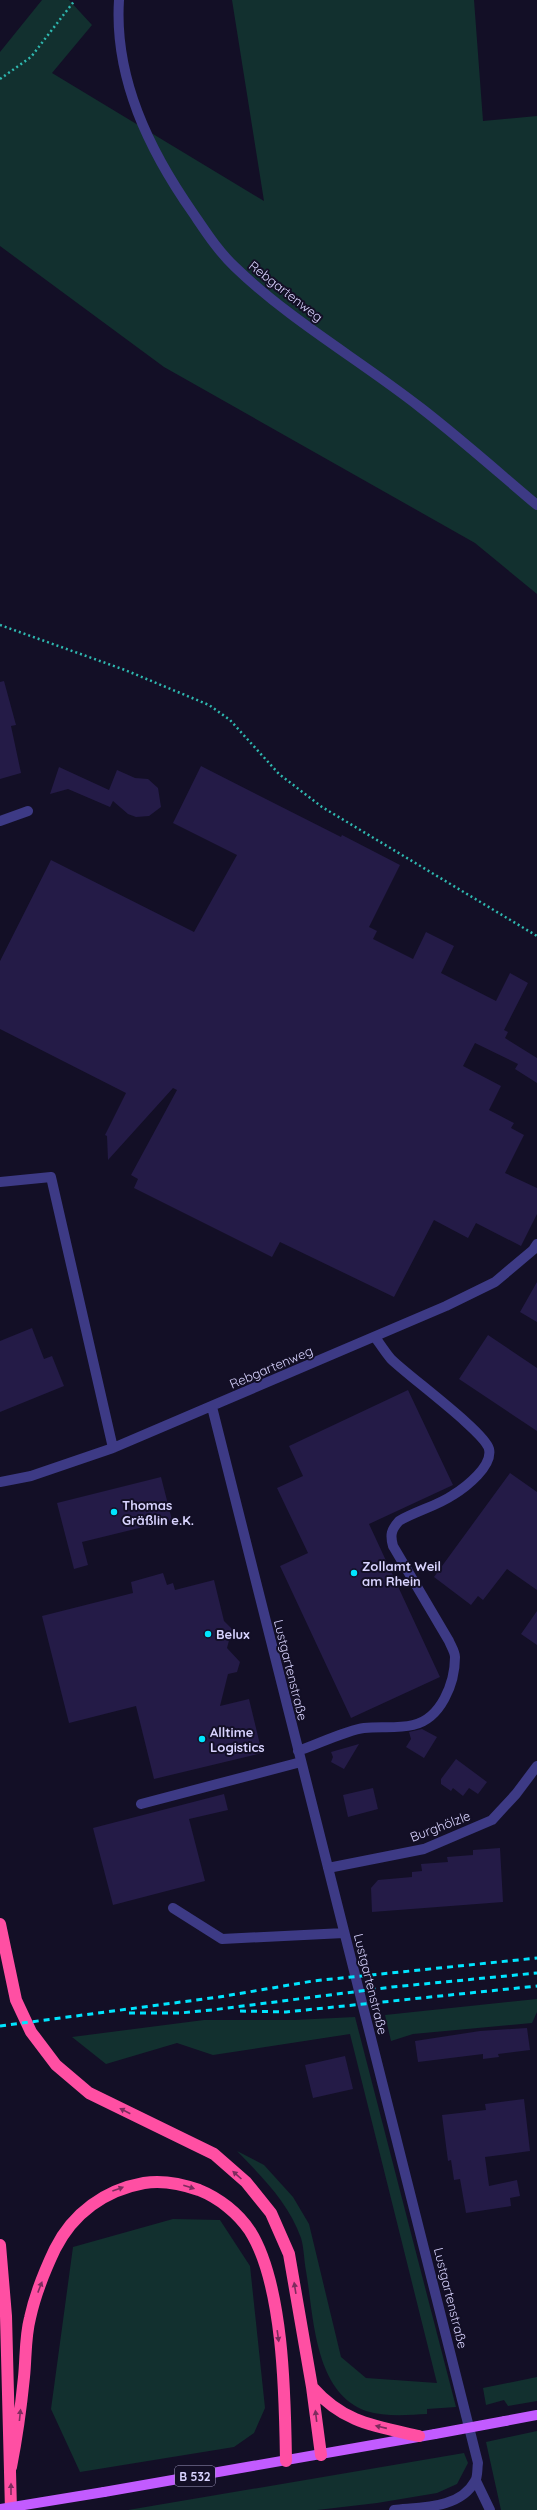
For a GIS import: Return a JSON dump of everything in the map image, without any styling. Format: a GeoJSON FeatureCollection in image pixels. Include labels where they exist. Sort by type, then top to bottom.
{"type":"FeatureCollection","features":[{"type":"Feature","properties":{"kind":"highway"},"geometry":{"type":"LineString","coordinates":[[0,1924],[16,2000],[31,2032],[56,2065],[89,2093],[214,2154],[246,2182],[271,2213],[289,2254],[312,2387],[321,2455]]}},
{"type":"Feature","properties":{"kind":"highway"},"geometry":{"type":"LineString","coordinates":[[11,2467],[20,2419],[30,2318],[55,2248],[69,2227],[85,2208],[109,2193],[129,2185],[150,2182],[186,2186],[221,2202],[236,2215],[250,2231],[260,2250],[267,2272],[281,2359],[286,2461]]}},
{"type":"Feature","properties":{"kind":"highway"},"geometry":{"type":"LineString","coordinates":[[0,2245],[6,2316],[11,2510]]}},
{"type":"Feature","properties":{"kind":"highway"},"geometry":{"type":"LineString","coordinates":[[312,2387],[338,2412],[355,2420],[419,2436]]}},
{"type":"Feature","properties":{"kind":"main road","name":"B 532"},"geometry":{"type":"LineString","coordinates":[[0,2509],[321,2455],[537,2415]]}},
{"type":"Feature","properties":{"kind":"street","name":"Rebgartenweg"},"geometry":{"type":"LineString","coordinates":[[119,0],[118,28],[120,52],[131,93],[151,145],[180,195],[213,244],[262,292],[422,408],[537,505]]}},
{"type":"Feature","properties":{"kind":"street"},"geometry":{"type":"LineString","coordinates":[[0,821],[28,810]]}},
{"type":"Feature","properties":{"kind":"street"},"geometry":{"type":"LineString","coordinates":[[0,1182],[51,1177],[113,1448]]}},
{"type":"Feature","properties":{"kind":"street","name":"Rebgartenweg"},"geometry":{"type":"LineString","coordinates":[[0,1482],[31,1476],[113,1448],[375,1337],[495,1282],[536,1249]]}},
{"type":"Feature","properties":{"kind":"street"},"geometry":{"type":"LineString","coordinates":[[298,1751],[364,1728],[388,1729],[415,1725],[431,1714],[447,1696],[453,1676],[455,1656],[448,1640],[393,1546],[390,1537],[393,1529],[399,1521],[452,1496],[465,1486],[485,1466],[489,1458],[489,1449],[477,1433],[391,1359],[375,1337]]}},
{"type":"Feature","properties":{"kind":"street","name":"Lustgartenstraße"},"geometry":{"type":"LineString","coordinates":[[212,1407],[462,2394],[478,2463],[476,2480]]}},
{"type":"Feature","properties":{"kind":"street"},"geometry":{"type":"LineString","coordinates":[[142,1804],[301,1762]]}},
{"type":"Feature","properties":{"kind":"street","name":"Burghölzle"},"geometry":{"type":"LineString","coordinates":[[328,1868],[424,1850],[492,1820],[516,1794],[537,1766]]}},
{"type":"Feature","properties":{"kind":"street"},"geometry":{"type":"LineString","coordinates":[[173,1908],[222,1939],[344,1933]]}},
{"type":"Feature","properties":{"kind":"street"},"geometry":{"type":"LineString","coordinates":[[394,2510],[451,2503],[465,2493],[476,2480],[490,2510]]}},
{"type":"Feature","properties":{"kind":"path"},"geometry":{"type":"LineString","coordinates":[[0,79],[31,57],[75,0]]}},
{"type":"Feature","properties":{"kind":"path"},"geometry":{"type":"LineString","coordinates":[[0,625],[125,670],[209,705],[230,720],[279,774],[322,807],[537,936]]}},
{"type":"Feature","properties":{"kind":"green space"},"geometry":{"type":"Polygon","coordinates":[[[42,0],[69,0],[92,25],[52,73],[264,201],[232,0],[474,0],[483,121],[537,116],[537,594],[475,543],[164,367],[0,246],[0,52],[42,0]]]}},
{"type":"Feature","properties":{"kind":"green space"},"geometry":{"type":"Polygon","coordinates":[[[537,1999],[537,2012],[532,2023],[413,2034],[391,2041],[385,2015],[537,1999]]]}},
{"type":"Feature","properties":{"kind":"green space"},"geometry":{"type":"Polygon","coordinates":[[[355,2017],[456,2407],[427,2409],[427,2414],[389,2415],[366,2411],[349,2401],[336,2388],[326,2370],[315,2331],[303,2246],[296,2225],[274,2191],[237,2151],[264,2165],[293,2197],[309,2224],[341,2357],[366,2378],[437,2383],[350,2034],[213,2055],[177,2043],[106,2064],[72,2037],[204,2020],[294,2020],[355,2017]]]}},
{"type":"Feature","properties":{"kind":"green space"},"geometry":{"type":"Polygon","coordinates":[[[173,2219],[220,2220],[250,2266],[265,2408],[254,2433],[234,2447],[80,2472],[51,2409],[73,2247],[173,2219]]]}},
{"type":"Feature","properties":{"kind":"green space"},"geometry":{"type":"Polygon","coordinates":[[[537,2377],[537,2401],[508,2406],[504,2400],[486,2405],[483,2388],[537,2377]]]}},
{"type":"Feature","properties":{"kind":"green space"},"geometry":{"type":"Polygon","coordinates":[[[537,2431],[537,2510],[501,2510],[486,2442],[537,2431]]]}},
{"type":"Feature","properties":{"kind":"green space"},"geometry":{"type":"Polygon","coordinates":[[[464,2453],[468,2463],[457,2484],[437,2493],[377,2503],[317,2510],[128,2510],[464,2453]]]}},
{"type":"Feature","properties":{"kind":"building"},"geometry":{"type":"Polygon","coordinates":[[[4,681],[16,725],[11,726],[21,773],[0,779],[0,682],[4,681]]]}},
{"type":"Feature","properties":{"kind":"building"},"geometry":{"type":"Polygon","coordinates":[[[201,766],[341,837],[342,835],[400,865],[369,927],[377,931],[373,939],[413,959],[426,932],[454,946],[441,973],[496,1001],[510,973],[528,983],[504,1030],[508,1032],[505,1038],[537,1058],[537,1083],[515,1069],[518,1064],[475,1043],[463,1066],[501,1086],[489,1110],[514,1123],[511,1128],[524,1135],[505,1173],[537,1188],[537,1214],[521,1246],[476,1223],[468,1238],[434,1220],[394,1297],[280,1242],[272,1257],[134,1188],[138,1179],[131,1175],[177,1090],[173,1088],[108,1160],[107,1136],[105,1135],[126,1093],[0,1029],[0,961],[51,860],[194,932],[237,855],[173,823],[201,766]]]}},
{"type":"Feature","properties":{"kind":"building"},"geometry":{"type":"Polygon","coordinates":[[[59,767],[109,790],[117,770],[135,778],[148,779],[158,788],[161,807],[149,816],[136,817],[128,814],[113,801],[110,807],[68,789],[50,794],[59,767]]]}},
{"type":"Feature","properties":{"kind":"building"},"geometry":{"type":"Polygon","coordinates":[[[537,1282],[537,1322],[520,1312],[537,1282]]]}},
{"type":"Feature","properties":{"kind":"building"},"geometry":{"type":"Polygon","coordinates":[[[32,1328],[44,1359],[52,1356],[64,1386],[0,1412],[0,1341],[32,1328]]]}},
{"type":"Feature","properties":{"kind":"building"},"geometry":{"type":"Polygon","coordinates":[[[488,1335],[537,1368],[537,1431],[459,1379],[488,1335]]]}},
{"type":"Feature","properties":{"kind":"building"},"geometry":{"type":"Polygon","coordinates":[[[408,1390],[453,1485],[369,1524],[440,1677],[351,1718],[280,1566],[308,1553],[277,1488],[303,1476],[289,1446],[408,1390]]]}},
{"type":"Feature","properties":{"kind":"building"},"geometry":{"type":"Polygon","coordinates":[[[510,1473],[537,1492],[537,1590],[507,1569],[483,1600],[478,1596],[471,1605],[434,1577],[510,1473]]]}},
{"type":"Feature","properties":{"kind":"building","name":"Thomas Gräßlin e.K."},"geometry":{"type":"Polygon","coordinates":[[[161,1477],[172,1520],[82,1542],[88,1565],[74,1569],[57,1503],[161,1477]]]}},
{"type":"Feature","properties":{"kind":"building"},"geometry":{"type":"Polygon","coordinates":[[[163,1573],[167,1585],[173,1583],[175,1590],[214,1580],[224,1621],[232,1629],[227,1648],[240,1662],[237,1672],[228,1674],[220,1706],[249,1699],[262,1753],[154,1779],[136,1706],[69,1723],[42,1616],[133,1593],[131,1582],[163,1573]]]}},
{"type":"Feature","properties":{"kind":"building"},"geometry":{"type":"Polygon","coordinates":[[[537,1611],[537,1645],[521,1634],[537,1611]]]}},
{"type":"Feature","properties":{"kind":"building"},"geometry":{"type":"Polygon","coordinates":[[[422,1729],[437,1737],[424,1758],[406,1747],[411,1739],[409,1732],[422,1729]]]}},
{"type":"Feature","properties":{"kind":"building"},"geometry":{"type":"Polygon","coordinates":[[[359,1744],[344,1769],[331,1762],[333,1757],[331,1752],[359,1744]]]}},
{"type":"Feature","properties":{"kind":"building"},"geometry":{"type":"Polygon","coordinates":[[[456,1759],[487,1782],[478,1794],[469,1788],[463,1796],[453,1788],[451,1791],[441,1784],[441,1779],[456,1759]]]}},
{"type":"Feature","properties":{"kind":"building"},"geometry":{"type":"Polygon","coordinates":[[[373,1788],[378,1809],[348,1817],[343,1795],[373,1788]]]}},
{"type":"Feature","properties":{"kind":"building"},"geometry":{"type":"Polygon","coordinates":[[[224,1794],[228,1810],[189,1819],[205,1881],[113,1905],[93,1828],[224,1794]]]}},
{"type":"Feature","properties":{"kind":"building"},"geometry":{"type":"Polygon","coordinates":[[[500,1848],[503,1902],[372,1912],[371,1888],[378,1880],[412,1877],[412,1872],[422,1871],[421,1864],[448,1862],[447,1857],[473,1855],[473,1850],[500,1848]]]}},
{"type":"Feature","properties":{"kind":"building"},"geometry":{"type":"Polygon","coordinates":[[[527,2028],[530,2050],[498,2054],[499,2057],[483,2059],[483,2054],[418,2062],[415,2041],[480,2031],[527,2028]]]}},
{"type":"Feature","properties":{"kind":"building"},"geometry":{"type":"Polygon","coordinates":[[[345,2056],[353,2089],[313,2098],[305,2065],[345,2056]]]}},
{"type":"Feature","properties":{"kind":"building"},"geometry":{"type":"Polygon","coordinates":[[[524,2099],[530,2151],[485,2157],[489,2186],[517,2180],[520,2196],[510,2198],[511,2206],[466,2213],[460,2179],[454,2180],[451,2160],[448,2161],[442,2115],[486,2110],[485,2104],[524,2099]]]}},
{"type":"Feature","properties":{"kind":"railway"},"geometry":{"type":"LineString","coordinates":[[0,2026],[219,1997],[313,1981],[537,1958]]}},
{"type":"Feature","properties":{"kind":"railway"},"geometry":{"type":"LineString","coordinates":[[129,2013],[180,2013],[212,2010],[392,1987],[537,1973]]}},
{"type":"Feature","properties":{"kind":"railway"},"geometry":{"type":"LineString","coordinates":[[240,2011],[286,2012],[537,1986]]}},
{"type":"Feature","properties":{"kind":"place","name":"Thomas Gräßlin e.K."},"geometry":{"type":"Point","coordinates":[114,1512]}},
{"type":"Feature","properties":{"kind":"place","name":"Zollamt Weil am Rhein"},"geometry":{"type":"Point","coordinates":[354,1573]}},
{"type":"Feature","properties":{"kind":"place","name":"Belux"},"geometry":{"type":"Point","coordinates":[208,1634]}},
{"type":"Feature","properties":{"kind":"place","name":"Alltime Logistics"},"geometry":{"type":"Point","coordinates":[202,1739]}}]}
